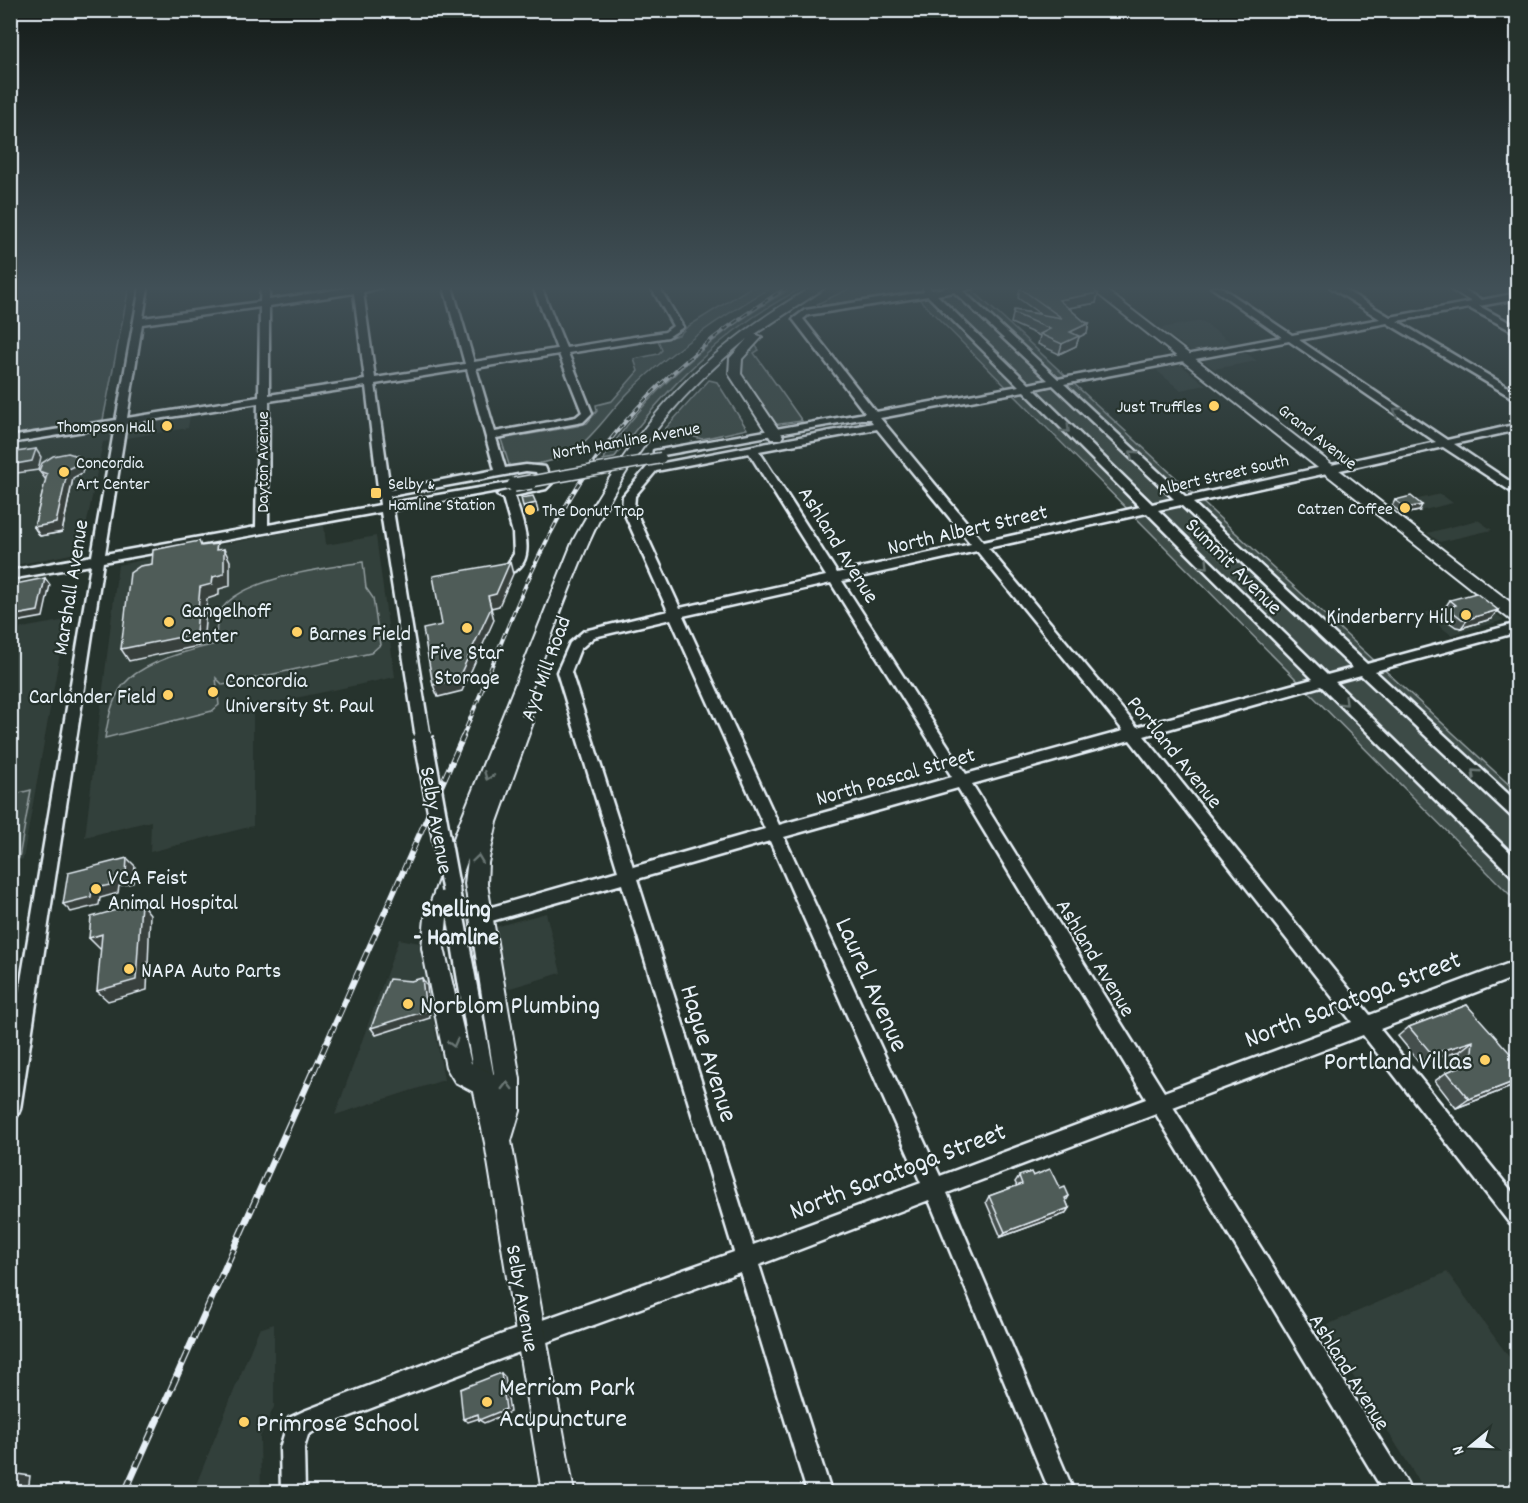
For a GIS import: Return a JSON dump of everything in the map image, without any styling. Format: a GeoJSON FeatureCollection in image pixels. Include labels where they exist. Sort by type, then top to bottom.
{"type":"FeatureCollection","features":[{"type":"Feature","properties":{"kind":"main road","name":"Ayd Mill Road"},"geometry":{"type":"LineString","coordinates":[[485,1083],[460,1072],[433,948],[436,918],[470,822],[581,541],[599,506],[649,426],[722,357]]}},
{"type":"Feature","properties":{"kind":"main road","name":"Ayd Mill Road"},"geometry":{"type":"LineString","coordinates":[[498,1143],[507,1111],[507,1079],[476,885],[476,860],[483,832],[583,559],[605,508],[652,433],[723,357]]}},
{"type":"Feature","properties":{"kind":"main road"},"geometry":{"type":"LineString","coordinates":[[737,357],[734,369],[764,438]]}},
{"type":"Feature","properties":{"kind":"main road","name":"Grand Avenue"},"geometry":{"type":"LineString","coordinates":[[1186,358],[1518,616]]}},
{"type":"Feature","properties":{"kind":"main road"},"geometry":{"type":"LineString","coordinates":[[716,362],[726,366],[740,384]]}},
{"type":"Feature","properties":{"kind":"main road"},"geometry":{"type":"LineString","coordinates":[[716,362],[764,438]]}},
{"type":"Feature","properties":{"kind":"main road","name":"Selby Avenue"},"geometry":{"type":"LineString","coordinates":[[485,1083],[498,1143],[558,1492]]}},
{"type":"Feature","properties":{"kind":"street","name":"Marshall Avenue"},"geometry":{"type":"LineString","coordinates":[[10,1109],[16,1047],[132,357]]}},
{"type":"Feature","properties":{"kind":"street","name":"Dayton Avenue"},"geometry":{"type":"LineString","coordinates":[[262,529],[264,357]]}},
{"type":"Feature","properties":{"kind":"street","name":"Selby Avenue"},"geometry":{"type":"LineString","coordinates":[[367,357],[386,506],[422,732],[485,1083]]}},
{"type":"Feature","properties":{"kind":"street"},"geometry":{"type":"LineString","coordinates":[[468,357],[501,473]]}},
{"type":"Feature","properties":{"kind":"street"},"geometry":{"type":"LineString","coordinates":[[10,440],[525,357]]}},
{"type":"Feature","properties":{"kind":"street"},"geometry":{"type":"LineString","coordinates":[[490,436],[579,420],[584,417],[587,408],[566,357]]}},
{"type":"Feature","properties":{"kind":"street","name":"Portland Avenue"},"geometry":{"type":"LineString","coordinates":[[827,357],[1134,734],[1518,1216]]}},
{"type":"Feature","properties":{"kind":"street","name":"Summit Avenue"},"geometry":{"type":"LineString","coordinates":[[993,357],[1518,872]]}},
{"type":"Feature","properties":{"kind":"street","name":"Summit Avenue"},"geometry":{"type":"LineString","coordinates":[[1030,357],[1518,813]]}},
{"type":"Feature","properties":{"kind":"street","name":"North Hamline Avenue"},"geometry":{"type":"LineString","coordinates":[[511,486],[659,455],[876,420],[1024,388],[1191,357]]}},
{"type":"Feature","properties":{"kind":"street"},"geometry":{"type":"LineString","coordinates":[[1318,357],[1518,493]]}},
{"type":"Feature","properties":{"kind":"street"},"geometry":{"type":"LineString","coordinates":[[1450,357],[1518,398]]}},
{"type":"Feature","properties":{"kind":"street","name":"North Hamline Avenue"},"geometry":{"type":"LineString","coordinates":[[627,501],[652,468],[764,438],[864,420],[876,420]]}},
{"type":"Feature","properties":{"kind":"street","name":"Albert Street South"},"geometry":{"type":"LineString","coordinates":[[1148,510],[1518,428]]}},
{"type":"Feature","properties":{"kind":"street","name":"Ashland Avenue"},"geometry":{"type":"LineString","coordinates":[[764,438],[833,579],[963,782],[1398,1492]]}},
{"type":"Feature","properties":{"kind":"street"},"geometry":{"type":"LineString","coordinates":[[10,574],[386,506],[511,486],[542,487],[546,483],[541,469],[535,467],[501,473],[386,506]]}},
{"type":"Feature","properties":{"kind":"street"},"geometry":{"type":"LineString","coordinates":[[491,572],[512,567],[517,562],[521,548],[511,486]]}},
{"type":"Feature","properties":{"kind":"street","name":"Laurel Avenue"},"geometry":{"type":"LineString","coordinates":[[627,501],[934,1187],[1062,1492]]}},
{"type":"Feature","properties":{"kind":"street","name":"North Albert Street"},"geometry":{"type":"LineString","coordinates":[[585,635],[1148,510]]}},
{"type":"Feature","properties":{"kind":"street","name":"North Pascal Street"},"geometry":{"type":"LineString","coordinates":[[482,917],[1518,627]]}},
{"type":"Feature","properties":{"kind":"street","name":"Hague Avenue"},"geometry":{"type":"LineString","coordinates":[[585,635],[572,648],[564,672],[819,1492]]}},
{"type":"Feature","properties":{"kind":"street","name":"North Saratoga Street"},"geometry":{"type":"LineString","coordinates":[[292,1492],[292,1448],[298,1427],[312,1419],[531,1336],[746,1259],[1518,968]]}},
{"type":"Feature","properties":{"kind":"shaded area"},"geometry":{"type":"Polygon","coordinates":[[[11,357],[115,357],[103,420],[11,435],[11,357]]]}},
{"type":"Feature","properties":{"kind":"shaded area"},"geometry":{"type":"Polygon","coordinates":[[[668,357],[643,378],[590,437],[575,450],[552,460],[510,468],[501,439],[587,423],[597,411],[596,405],[612,401],[638,371],[634,359],[668,357]]]}},
{"type":"Feature","properties":{"kind":"shaded area"},"geometry":{"type":"Polygon","coordinates":[[[694,357],[703,357],[654,408],[614,458],[603,460],[640,411],[694,357]]]}},
{"type":"Feature","properties":{"kind":"shaded area"},"geometry":{"type":"Polygon","coordinates":[[[743,357],[757,357],[802,421],[773,425],[739,372],[739,361],[743,357]]]}},
{"type":"Feature","properties":{"kind":"shaded area"},"geometry":{"type":"Polygon","coordinates":[[[977,357],[1045,357],[1517,792],[1517,902],[977,357]]]}},
{"type":"Feature","properties":{"kind":"shaded area"},"geometry":{"type":"Polygon","coordinates":[[[1198,357],[1252,357],[1257,361],[1214,369],[1198,357]]]}},
{"type":"Feature","properties":{"kind":"shaded area"},"geometry":{"type":"Polygon","coordinates":[[[1181,365],[1206,385],[1180,390],[1156,370],[1181,365]]]}},
{"type":"Feature","properties":{"kind":"shaded area"},"geometry":{"type":"Polygon","coordinates":[[[709,380],[717,382],[747,429],[702,439],[665,429],[709,380]]]}},
{"type":"Feature","properties":{"kind":"shaded area"},"geometry":{"type":"Polygon","coordinates":[[[190,416],[188,428],[103,442],[81,552],[11,566],[11,445],[190,416]]]}},
{"type":"Feature","properties":{"kind":"shaded area"},"geometry":{"type":"Polygon","coordinates":[[[1441,494],[1453,503],[1403,515],[1391,505],[1441,494]]]}},
{"type":"Feature","properties":{"kind":"shaded area"},"geometry":{"type":"Polygon","coordinates":[[[1478,520],[1492,530],[1440,542],[1427,533],[1478,520]]]}},
{"type":"Feature","properties":{"kind":"shaded area","name":"Concordia University St. Paul"},"geometry":{"type":"Polygon","coordinates":[[[324,525],[326,545],[376,536],[395,677],[253,707],[253,826],[150,852],[151,821],[85,837],[118,565],[324,525]]]}},
{"type":"Feature","properties":{"kind":"shaded area","name":"Barnes Field"},"geometry":{"type":"Polygon","coordinates":[[[363,562],[366,588],[373,598],[380,645],[371,653],[223,685],[216,678],[219,705],[212,711],[105,738],[113,704],[123,685],[141,670],[153,664],[216,644],[218,616],[230,600],[245,591],[285,576],[363,562]]]}},
{"type":"Feature","properties":{"kind":"shaded area"},"geometry":{"type":"Polygon","coordinates":[[[1476,598],[1504,620],[1451,635],[1424,613],[1476,598]]]}},
{"type":"Feature","properties":{"kind":"shaded area"},"geometry":{"type":"Polygon","coordinates":[[[66,620],[23,859],[11,863],[11,630],[66,620]]]}},
{"type":"Feature","properties":{"kind":"shaded area"},"geometry":{"type":"Polygon","coordinates":[[[31,790],[19,858],[11,860],[11,795],[31,790]]]}},
{"type":"Feature","properties":{"kind":"shaded area"},"geometry":{"type":"Polygon","coordinates":[[[546,913],[561,973],[507,989],[495,927],[546,913]]]}},
{"type":"Feature","properties":{"kind":"shaded area"},"geometry":{"type":"Polygon","coordinates":[[[399,939],[420,943],[444,1080],[335,1115],[399,939]]]}},
{"type":"Feature","properties":{"kind":"shaded area"},"geometry":{"type":"Polygon","coordinates":[[[1447,1272],[1517,1368],[1517,1492],[1426,1492],[1322,1327],[1447,1272]]]}},
{"type":"Feature","properties":{"kind":"shaded area","name":"Primrose School"},"geometry":{"type":"Polygon","coordinates":[[[274,1324],[274,1407],[260,1437],[261,1492],[193,1492],[259,1329],[274,1324]]]}},
{"type":"Feature","properties":{"kind":"building"},"geometry":{"type":"Polygon","coordinates":[[[36,449],[32,461],[10,465],[10,453],[36,449]]]}},
{"type":"Feature","properties":{"kind":"building"},"geometry":{"type":"Polygon","coordinates":[[[68,453],[78,456],[76,465],[68,469],[56,523],[34,527],[47,474],[39,471],[42,463],[53,456],[68,453]]]}},
{"type":"Feature","properties":{"kind":"building"},"geometry":{"type":"Polygon","coordinates":[[[533,496],[536,503],[523,506],[521,498],[533,496]]]}},
{"type":"Feature","properties":{"kind":"building"},"geometry":{"type":"Polygon","coordinates":[[[1411,496],[1422,505],[1406,508],[1395,500],[1411,496]]]}},
{"type":"Feature","properties":{"kind":"building","name":"Gangelhoff Center"},"geometry":{"type":"Polygon","coordinates":[[[199,541],[201,546],[217,544],[216,550],[224,549],[224,574],[213,577],[212,584],[200,587],[196,634],[121,649],[130,573],[140,566],[152,564],[153,550],[199,541]]]}},
{"type":"Feature","properties":{"kind":"building","name":"Five Star Storage"},"geometry":{"type":"Polygon","coordinates":[[[510,562],[496,594],[488,596],[491,608],[458,679],[433,685],[423,629],[442,625],[433,576],[510,562]]]}},
{"type":"Feature","properties":{"kind":"building"},"geometry":{"type":"Polygon","coordinates":[[[45,578],[38,611],[10,616],[10,585],[45,578]]]}},
{"type":"Feature","properties":{"kind":"building"},"geometry":{"type":"Polygon","coordinates":[[[1476,593],[1498,610],[1462,619],[1448,608],[1456,605],[1450,600],[1476,593]]]}},
{"type":"Feature","properties":{"kind":"building"},"geometry":{"type":"Polygon","coordinates":[[[127,858],[126,874],[111,878],[110,885],[92,889],[91,897],[63,904],[68,873],[127,858]]]}},
{"type":"Feature","properties":{"kind":"building"},"geometry":{"type":"Polygon","coordinates":[[[141,903],[136,980],[97,991],[102,934],[89,938],[91,917],[141,903]]]}},
{"type":"Feature","properties":{"kind":"building","name":"Norblom Plumbing"},"geometry":{"type":"Polygon","coordinates":[[[422,978],[426,1011],[371,1028],[389,979],[411,981],[422,978]]]}},
{"type":"Feature","properties":{"kind":"building","name":"Portland Villas"},"geometry":{"type":"Polygon","coordinates":[[[1467,1005],[1518,1062],[1518,1080],[1469,1099],[1447,1072],[1471,1062],[1473,1041],[1432,1054],[1409,1027],[1467,1005]]]}},
{"type":"Feature","properties":{"kind":"building"},"geometry":{"type":"Polygon","coordinates":[[[1050,1169],[1060,1189],[1065,1187],[1069,1196],[1065,1198],[1069,1208],[1005,1232],[989,1196],[1022,1184],[1019,1176],[1031,1172],[1033,1176],[1050,1169]]]}},
{"type":"Feature","properties":{"kind":"building","name":"Merriam Park Acupuncture"},"geometry":{"type":"Polygon","coordinates":[[[501,1373],[506,1409],[479,1420],[478,1414],[463,1419],[460,1389],[501,1373]]]}},
{"type":"Feature","properties":{"kind":"building"},"geometry":{"type":"Polygon","coordinates":[[[17,1474],[15,1492],[10,1492],[10,1477],[17,1474]]]}},
{"type":"Feature","properties":{"kind":"railway"},"geometry":{"type":"LineString","coordinates":[[462,738],[530,575],[562,512],[580,482],[623,424],[647,397],[690,357]]}},
{"type":"Feature","properties":{"kind":"railway"},"geometry":{"type":"LineString","coordinates":[[314,1071],[463,737]]}},
{"type":"Feature","properties":{"kind":"railway"},"geometry":{"type":"LineString","coordinates":[[125,1492],[314,1069]]}},
{"type":"Feature","properties":{"kind":"place","name":"Just Truffles"},"geometry":{"type":"Point","coordinates":[1214,406]}},
{"type":"Feature","properties":{"kind":"place","name":"Thompson Hall"},"geometry":{"type":"Point","coordinates":[167,426]}},
{"type":"Feature","properties":{"kind":"place","name":"Concordia Art Center"},"geometry":{"type":"Point","coordinates":[64,472]}},
{"type":"Feature","properties":{"kind":"place","name":"Selby & Hamline Station"},"geometry":{"type":"Point","coordinates":[376,493]}},
{"type":"Feature","properties":{"kind":"place","name":"Catzen Coffee"},"geometry":{"type":"Point","coordinates":[1405,508]}},
{"type":"Feature","properties":{"kind":"place","name":"The Donut Trap"},"geometry":{"type":"Point","coordinates":[530,510]}},
{"type":"Feature","properties":{"kind":"place","name":"Kinderberry Hill"},"geometry":{"type":"Point","coordinates":[1466,615]}},
{"type":"Feature","properties":{"kind":"place","name":"Gangelhoff Center"},"geometry":{"type":"Point","coordinates":[169,622]}},
{"type":"Feature","properties":{"kind":"place","name":"Five Star Storage"},"geometry":{"type":"Point","coordinates":[467,628]}},
{"type":"Feature","properties":{"kind":"place","name":"Barnes Field"},"geometry":{"type":"Point","coordinates":[297,632]}},
{"type":"Feature","properties":{"kind":"place","name":"Concordia University St. Paul"},"geometry":{"type":"Point","coordinates":[213,692]}},
{"type":"Feature","properties":{"kind":"place","name":"Carlander Field"},"geometry":{"type":"Point","coordinates":[168,695]}},
{"type":"Feature","properties":{"kind":"place","name":"VCA Feist Animal Hospital"},"geometry":{"type":"Point","coordinates":[96,889]}},
{"type":"Feature","properties":{"kind":"place","name":"NAPA Auto Parts"},"geometry":{"type":"Point","coordinates":[129,969]}},
{"type":"Feature","properties":{"kind":"place","name":"Norblom Plumbing"},"geometry":{"type":"Point","coordinates":[408,1004]}},
{"type":"Feature","properties":{"kind":"place","name":"Portland Villas"},"geometry":{"type":"Point","coordinates":[1485,1060]}},
{"type":"Feature","properties":{"kind":"place","name":"Merriam Park Acupuncture"},"geometry":{"type":"Point","coordinates":[487,1402]}},
{"type":"Feature","properties":{"kind":"place","name":"Primrose School"},"geometry":{"type":"Point","coordinates":[244,1422]}},
{"type":"Feature","properties":{"kind":"district","name":"Snelling - Hamline"},"geometry":{"type":"Point","coordinates":[456,922]}}]}
